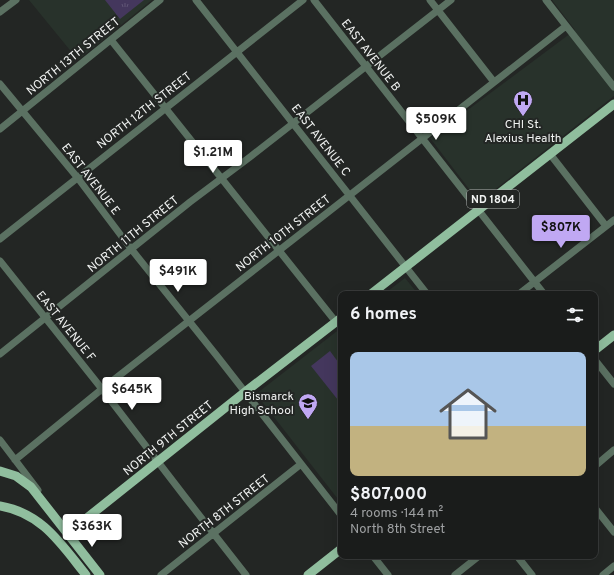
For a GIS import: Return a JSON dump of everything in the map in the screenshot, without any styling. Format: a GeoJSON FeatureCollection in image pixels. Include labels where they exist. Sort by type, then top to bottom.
{"type":"FeatureCollection","features":[{"type":"Feature","properties":{"kind":"main road","name":"ND 1804"},"geometry":{"type":"LineString","coordinates":[[375,291],[614,104]]}},
{"type":"Feature","properties":{"kind":"main road","name":"NORTH 9TH STREET"},"geometry":{"type":"LineString","coordinates":[[68,533],[338,320]]}},
{"type":"Feature","properties":{"kind":"main road"},"geometry":{"type":"LineString","coordinates":[[598,348],[614,335]]}},
{"type":"Feature","properties":{"kind":"main road"},"geometry":{"type":"LineString","coordinates":[[0,471],[20,478],[34,491],[100,575]]}},
{"type":"Feature","properties":{"kind":"main road"},"geometry":{"type":"LineString","coordinates":[[0,506],[18,510],[38,521],[52,533],[86,575]]}},
{"type":"Feature","properties":{"kind":"main road"},"geometry":{"type":"LineString","coordinates":[[68,533],[69,547],[75,561]]}},
{"type":"Feature","properties":{"kind":"main road"},"geometry":{"type":"LineString","coordinates":[[308,575],[338,552]]}},
{"type":"Feature","properties":{"kind":"street"},"geometry":{"type":"LineString","coordinates":[[0,12],[16,0]]}},
{"type":"Feature","properties":{"kind":"street","name":"NORTH 13TH STREET"},"geometry":{"type":"LineString","coordinates":[[0,129],[160,0]]}},
{"type":"Feature","properties":{"kind":"street","name":"EAST AVENUE C"},"geometry":{"type":"LineString","coordinates":[[196,0],[238,51],[425,291]]}},
{"type":"Feature","properties":{"kind":"street","name":"NORTH 12TH STREET"},"geometry":{"type":"LineString","coordinates":[[0,239],[303,0]]}},
{"type":"Feature","properties":{"kind":"street","name":"EAST AVENUE B"},"geometry":{"type":"LineString","coordinates":[[314,0],[542,291]]}},
{"type":"Feature","properties":{"kind":"street"},"geometry":{"type":"LineString","coordinates":[[430,0],[494,82]]}},
{"type":"Feature","properties":{"kind":"street","name":"NORTH 11TH STREET"},"geometry":{"type":"LineString","coordinates":[[0,354],[132,250],[190,202],[222,179],[451,0]]}},
{"type":"Feature","properties":{"kind":"street"},"geometry":{"type":"LineString","coordinates":[[546,0],[614,87]]}},
{"type":"Feature","properties":{"kind":"street","name":"NORTH 10TH STREET"},"geometry":{"type":"LineString","coordinates":[[15,460],[102,389],[566,26]]}},
{"type":"Feature","properties":{"kind":"street"},"geometry":{"type":"LineString","coordinates":[[111,40],[278,251],[338,320]]}},
{"type":"Feature","properties":{"kind":"street","name":"EAST AVENUE E"},"geometry":{"type":"LineString","coordinates":[[0,84],[77,177],[132,250],[338,511]]}},
{"type":"Feature","properties":{"kind":"street"},"geometry":{"type":"LineString","coordinates":[[550,154],[606,226]]}},
{"type":"Feature","properties":{"kind":"street"},"geometry":{"type":"LineString","coordinates":[[523,291],[614,220]]}},
{"type":"Feature","properties":{"kind":"street","name":"EAST AVENUE F"},"geometry":{"type":"LineString","coordinates":[[0,260],[246,575]]}},
{"type":"Feature","properties":{"kind":"street"},"geometry":{"type":"LineString","coordinates":[[598,364],[614,384]]}},
{"type":"Feature","properties":{"kind":"street"},"geometry":{"type":"LineString","coordinates":[[0,440],[41,494],[57,520]]}},
{"type":"Feature","properties":{"kind":"street"},"geometry":{"type":"LineString","coordinates":[[598,463],[614,450]]}},
{"type":"Feature","properties":{"kind":"street","name":"NORTH 8TH STREET"},"geometry":{"type":"LineString","coordinates":[[161,575],[301,464]]}},
{"type":"Feature","properties":{"kind":"street"},"geometry":{"type":"LineString","coordinates":[[598,512],[614,532]]}},
{"type":"Feature","properties":{"kind":"street"},"geometry":{"type":"LineString","coordinates":[[375,559],[388,575]]}},
{"type":"Feature","properties":{"kind":"street"},"geometry":{"type":"LineString","coordinates":[[455,575],[476,559]]}},
{"type":"Feature","properties":{"kind":"street"},"geometry":{"type":"LineString","coordinates":[[519,559],[532,575]]}},
{"type":"Feature","properties":{"kind":"street"},"geometry":{"type":"LineString","coordinates":[[603,575],[614,566]]}},
{"type":"Feature","properties":{"kind":"shaded area"},"geometry":{"type":"Polygon","coordinates":[[[29,0],[152,0],[78,60],[29,0]]]}},
{"type":"Feature","properties":{"kind":"shaded area","name":"CHI St. Alexius Health"},"geometry":{"type":"Polygon","coordinates":[[[552,0],[614,0],[614,96],[479,202],[430,138],[575,30],[552,0]]]}},
{"type":"Feature","properties":{"kind":"shaded area"},"geometry":{"type":"Polygon","coordinates":[[[405,278],[416,291],[388,291],[405,278]]]}},
{"type":"Feature","properties":{"kind":"shaded area","name":"Bismarck High School"},"geometry":{"type":"Polygon","coordinates":[[[338,330],[338,499],[256,394],[338,330]]]}},
{"type":"Feature","properties":{"kind":"green space"},"geometry":{"type":"Polygon","coordinates":[[[105,0],[144,0],[120,19],[105,0]]]}},
{"type":"Feature","properties":{"kind":"green space"},"geometry":{"type":"Polygon","coordinates":[[[330,351],[338,362],[338,400],[311,366],[330,351]]]}},
{"type":"Feature","properties":{"kind":"place","name":"CHI St. Alexius Health"},"geometry":{"type":"Point","coordinates":[523,117]}},
{"type":"Feature","properties":{"kind":"place","name":"Bismarck High School"},"geometry":{"type":"Point","coordinates":[308,420]}}]}
